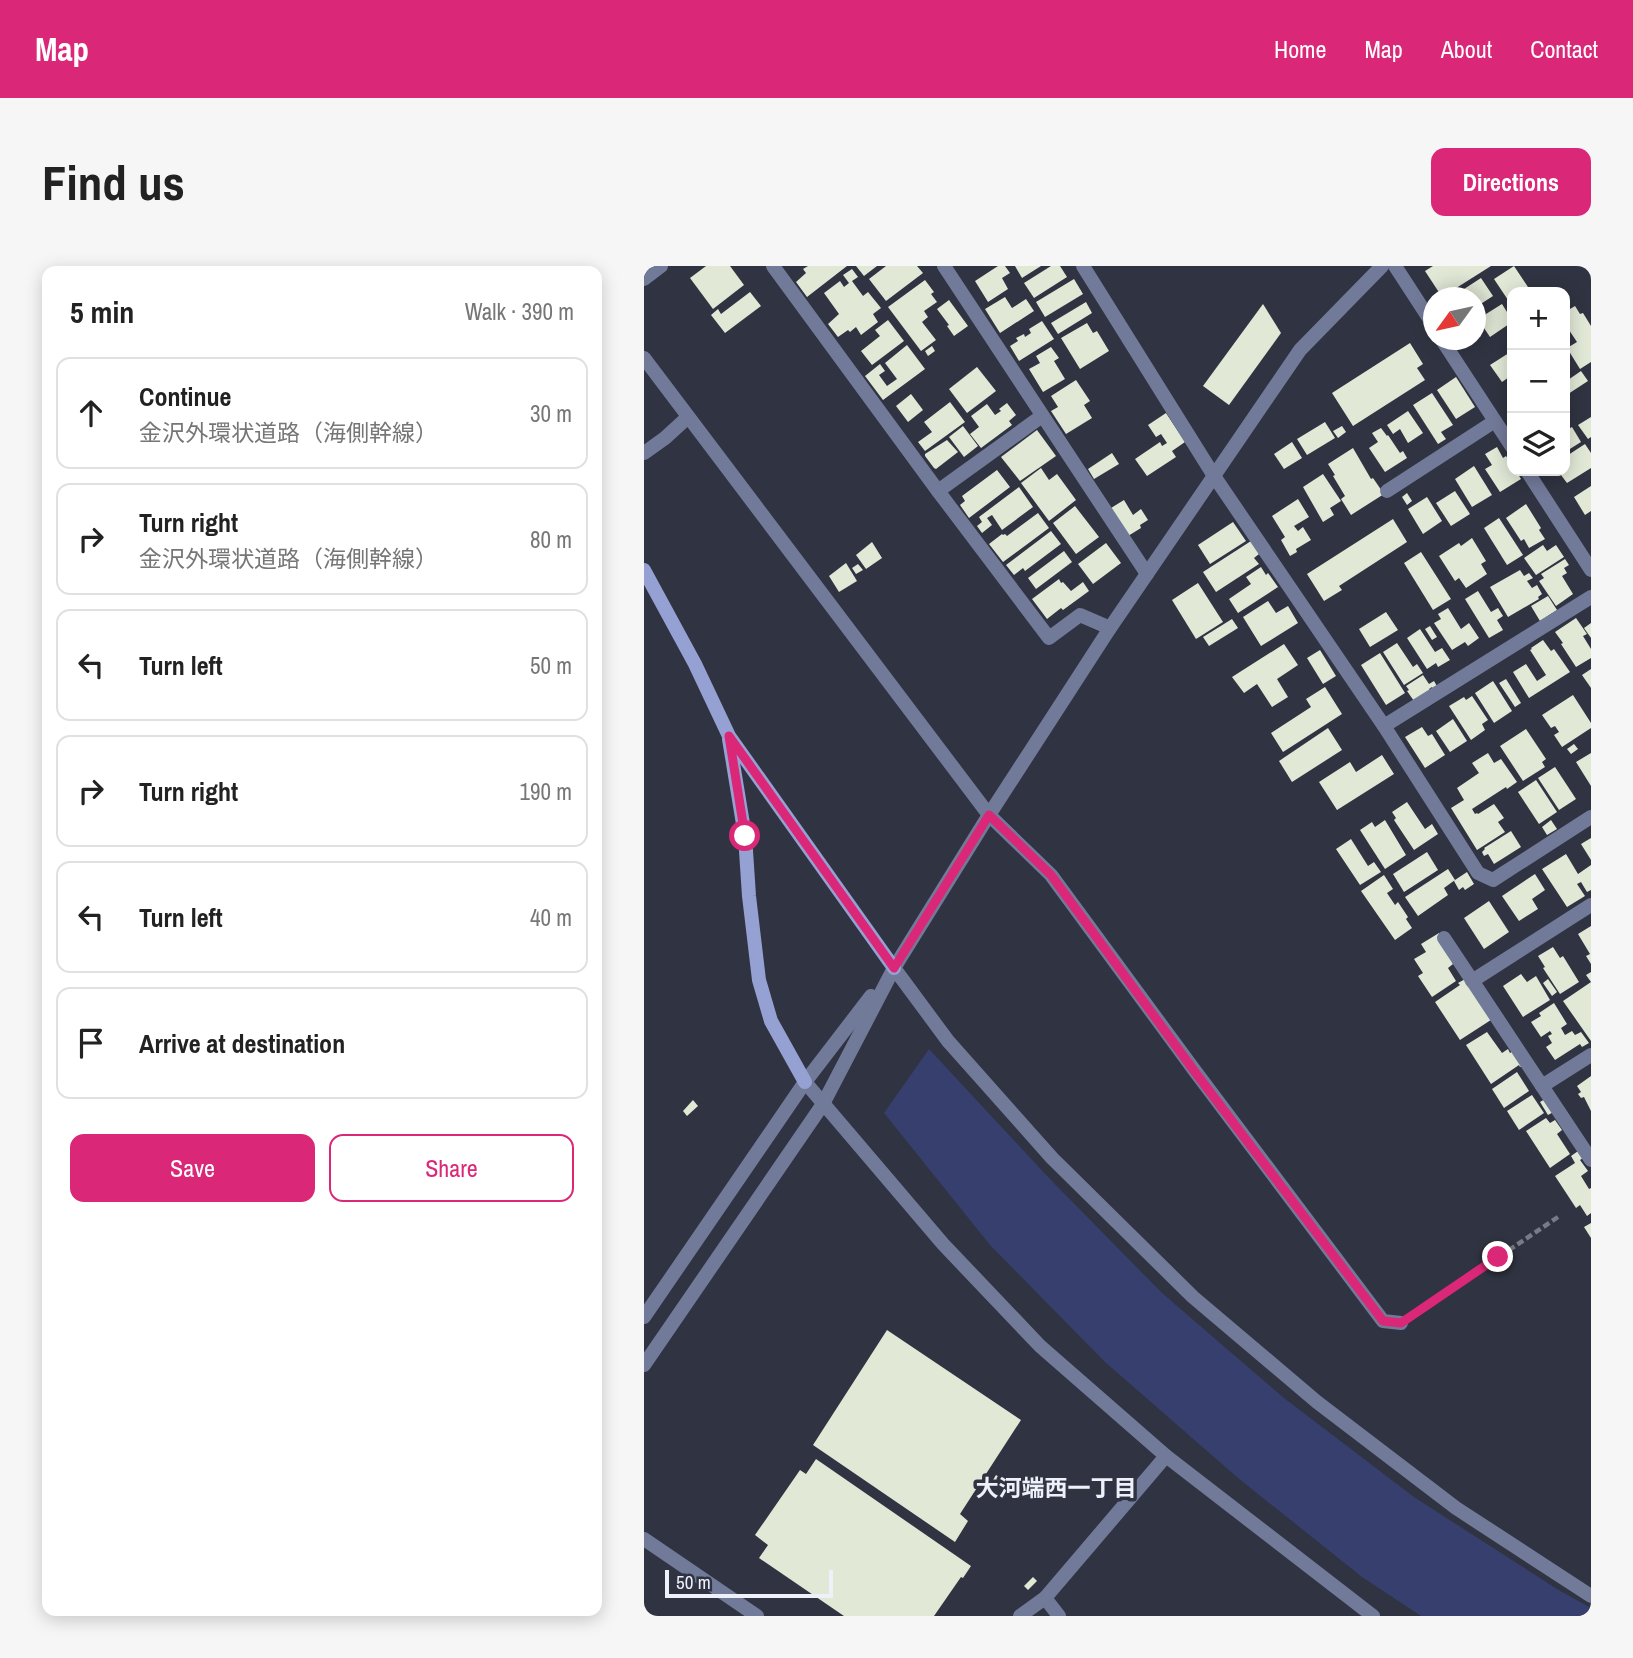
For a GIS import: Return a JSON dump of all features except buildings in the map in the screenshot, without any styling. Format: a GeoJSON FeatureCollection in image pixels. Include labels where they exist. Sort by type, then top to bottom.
{"type":"FeatureCollection","features":[{"type":"Feature","properties":{"kind":"main road"},"geometry":{"type":"LineString","coordinates":[[644,570],[695,664],[729,736],[894,968]]}},
{"type":"Feature","properties":{"kind":"main road"},"geometry":{"type":"LineString","coordinates":[[729,736],[745,836],[758,980],[771,1021],[805,1082]]}},
{"type":"Feature","properties":{"kind":"street"},"geometry":{"type":"LineString","coordinates":[[644,279],[661,266]]}},
{"type":"Feature","properties":{"kind":"street"},"geometry":{"type":"LineString","coordinates":[[773,266],[1049,638],[1080,615],[1110,628]]}},
{"type":"Feature","properties":{"kind":"street"},"geometry":{"type":"LineString","coordinates":[[944,266],[1147,574]]}},
{"type":"Feature","properties":{"kind":"street"},"geometry":{"type":"LineString","coordinates":[[1083,266],[1214,476],[1384,726],[1478,873],[1493,880],[1591,817]]}},
{"type":"Feature","properties":{"kind":"street"},"geometry":{"type":"LineString","coordinates":[[644,1365],[823,1104],[894,968],[1110,628],[1300,350],[1382,266]]}},
{"type":"Feature","properties":{"kind":"street"},"geometry":{"type":"LineString","coordinates":[[1395,266],[1423,310]]}},
{"type":"Feature","properties":{"kind":"street"},"geometry":{"type":"LineString","coordinates":[[1449,350],[1507,439]]}},
{"type":"Feature","properties":{"kind":"street"},"geometry":{"type":"LineString","coordinates":[[644,358],[989,815],[1051,875],[1195,1072],[1383,1321],[1401,1323]]}},
{"type":"Feature","properties":{"kind":"street"},"geometry":{"type":"LineString","coordinates":[[939,491],[1042,416]]}},
{"type":"Feature","properties":{"kind":"street"},"geometry":{"type":"LineString","coordinates":[[644,453],[666,438],[688,417]]}},
{"type":"Feature","properties":{"kind":"street"},"geometry":{"type":"LineString","coordinates":[[1387,491],[1495,421]]}},
{"type":"Feature","properties":{"kind":"street"},"geometry":{"type":"LineString","coordinates":[[1530,476],[1591,570]]}},
{"type":"Feature","properties":{"kind":"street"},"geometry":{"type":"LineString","coordinates":[[1384,726],[1591,597]]}},
{"type":"Feature","properties":{"kind":"street"},"geometry":{"type":"LineString","coordinates":[[1472,981],[1591,905]]}},
{"type":"Feature","properties":{"kind":"street"},"geometry":{"type":"LineString","coordinates":[[1444,938],[1591,1160]]}},
{"type":"Feature","properties":{"kind":"street"},"geometry":{"type":"LineString","coordinates":[[644,1317],[805,1082],[894,968]]}},
{"type":"Feature","properties":{"kind":"street"},"geometry":{"type":"LineString","coordinates":[[894,968],[948,1041],[1052,1158],[1193,1297],[1317,1402],[1456,1508],[1591,1596]]}},
{"type":"Feature","properties":{"kind":"street"},"geometry":{"type":"LineString","coordinates":[[1542,1086],[1591,1055]]}},
{"type":"Feature","properties":{"kind":"street"},"geometry":{"type":"LineString","coordinates":[[805,1082],[943,1244],[1040,1346],[1166,1456],[1373,1616]]}},
{"type":"Feature","properties":{"kind":"street"},"geometry":{"type":"LineString","coordinates":[[1020,1616],[1045,1598],[1166,1456]]}},
{"type":"Feature","properties":{"kind":"street"},"geometry":{"type":"LineString","coordinates":[[644,1539],[757,1616]]}},
{"type":"Feature","properties":{"kind":"street"},"geometry":{"type":"LineString","coordinates":[[1045,1598],[1059,1616]]}},
{"type":"Feature","properties":{"kind":"path"},"geometry":{"type":"LineString","coordinates":[[1401,1323],[1558,1217]]}},
{"type":"Feature","properties":{"kind":"shaded area"},"geometry":{"type":"Polygon","coordinates":[[[929,1049],[1048,1177],[1162,1293],[1284,1398],[1414,1497],[1591,1608],[1591,1616],[1421,1616],[1362,1577],[1238,1478],[1105,1362],[990,1245],[884,1113],[929,1049]]]}},
{"type":"Feature","properties":{"kind":"district","name":"大河端西一丁目"},"geometry":{"type":"Point","coordinates":[1056,1487]}},
{"type":"Feature","properties":{"kind":"route"},"geometry":{"type":"LineString","coordinates":[[745,836],[729,736],[894,968],[989,815],[1051,875],[1195,1072],[1383,1321],[1401,1323],[1498,1257]]}}]}
